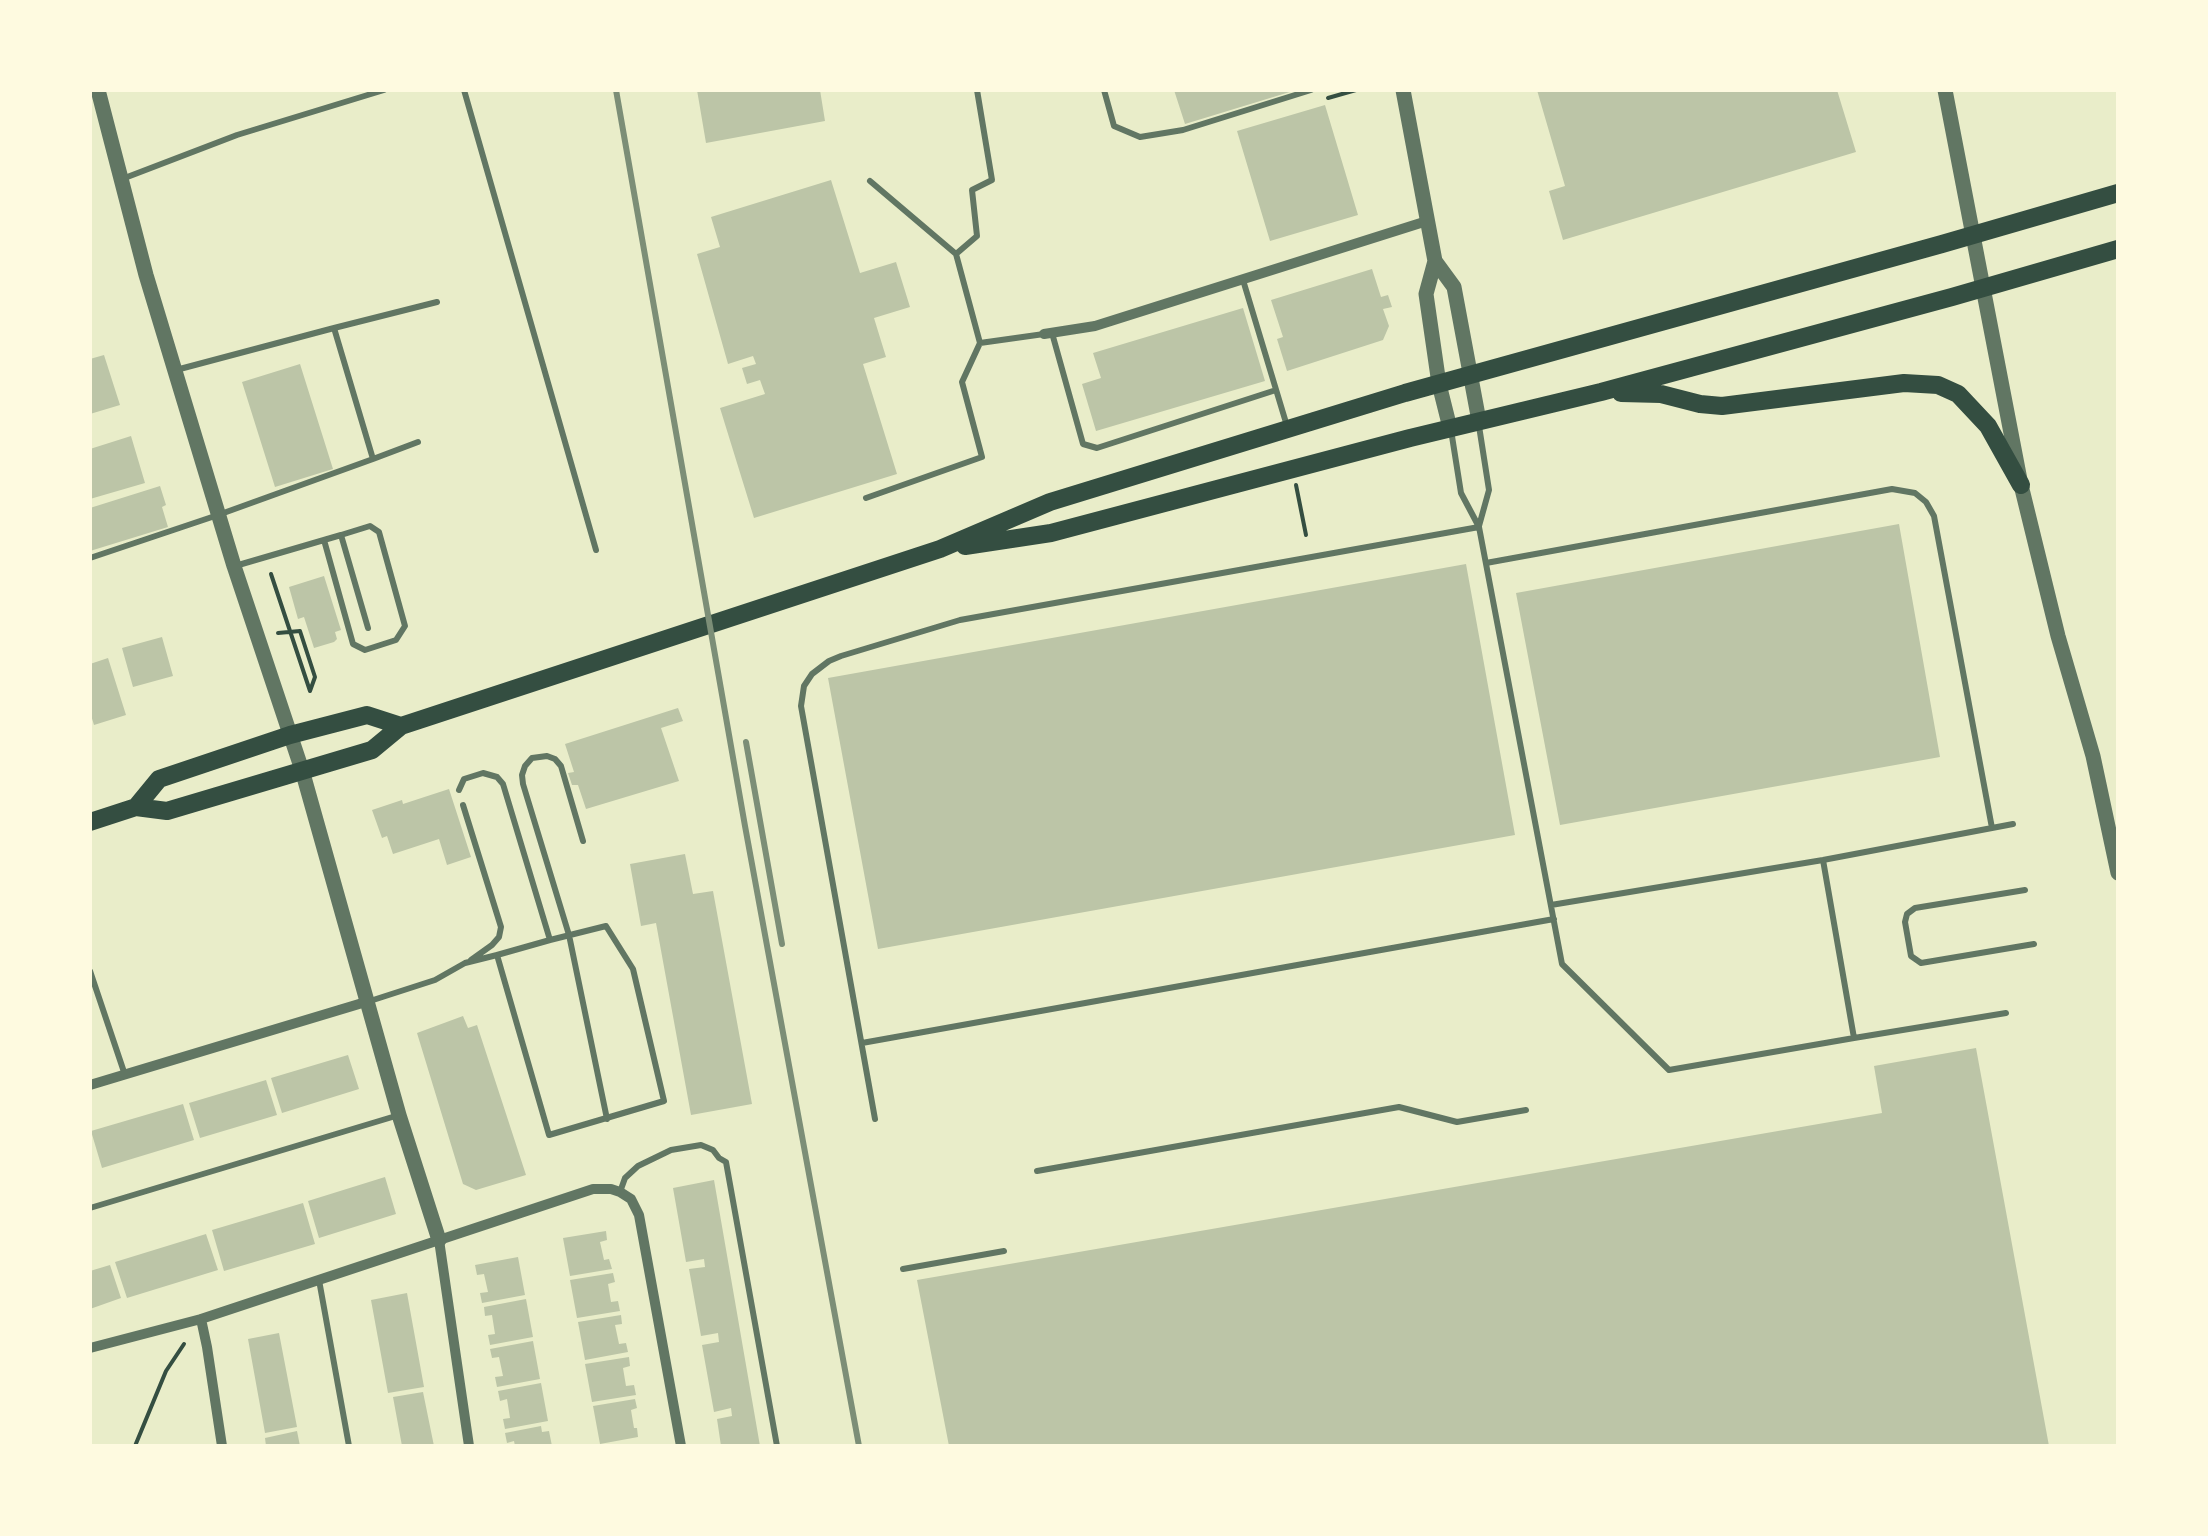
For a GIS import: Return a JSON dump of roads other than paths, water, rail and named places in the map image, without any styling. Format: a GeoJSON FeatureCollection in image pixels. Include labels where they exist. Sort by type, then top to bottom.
{"type":"FeatureCollection","features":[{"type":"Feature","properties":{"kind":"main road"},"geometry":{"type":"LineString","coordinates":[[90,822],[136,807],[168,811],[372,750],[401,726],[940,550],[1050,502],[1288,428],[2118,193]]}},
{"type":"Feature","properties":{"kind":"main road"},"geometry":{"type":"LineString","coordinates":[[940,550],[1051,533],[1600,392],[2118,249]]}},
{"type":"Feature","properties":{"kind":"main road"},"geometry":{"type":"LineString","coordinates":[[1600,392],[1661,394],[1722,406],[1904,383],[1938,385],[1958,394],[1988,426],[2021,485]]}},
{"type":"Feature","properties":{"kind":"main road"},"geometry":{"type":"LineString","coordinates":[[136,807],[159,780],[290,735],[367,715],[401,726]]}},
{"type":"Feature","properties":{"kind":"street"},"geometry":{"type":"LineString","coordinates":[[98,90],[146,275],[234,566],[302,770],[438,1240],[470,1446]]}},
{"type":"Feature","properties":{"kind":"street"},"geometry":{"type":"LineString","coordinates":[[1403,90],[1435,261],[1454,287],[1479,421]]}},
{"type":"Feature","properties":{"kind":"street"},"geometry":{"type":"LineString","coordinates":[[1945,90],[2021,485],[2058,636],[2093,756],[2118,873]]}},
{"type":"Feature","properties":{"kind":"street"},"geometry":{"type":"LineString","coordinates":[[1048,333],[1095,326],[1427,221]]}},
{"type":"Feature","properties":{"kind":"street"},"geometry":{"type":"LineString","coordinates":[[1435,261],[1426,294],[1438,384],[1450,428]]}},
{"type":"Feature","properties":{"kind":"street"},"geometry":{"type":"LineString","coordinates":[[90,1085],[368,1001]]}},
{"type":"Feature","properties":{"kind":"street"},"geometry":{"type":"LineString","coordinates":[[90,1348],[201,1319],[594,1190],[620,1192],[631,1199],[639,1215],[681,1446]]}},
{"type":"Feature","properties":{"kind":"street"},"geometry":{"type":"LineString","coordinates":[[201,1319],[222,1446]]}},
{"type":"Feature","properties":{"kind":"lane"},"geometry":{"type":"LineString","coordinates":[[120,180],[237,134],[384,90]]}},
{"type":"Feature","properties":{"kind":"lane"},"geometry":{"type":"LineString","coordinates":[[464,90],[596,550]]}},
{"type":"Feature","properties":{"kind":"lane"},"geometry":{"type":"LineString","coordinates":[[956,254],[978,236],[972,190],[992,180],[977,90]]}},
{"type":"Feature","properties":{"kind":"lane"},"geometry":{"type":"LineString","coordinates":[[1104,90],[1114,126],[1140,137],[1184,130],[1311,90]]}},
{"type":"Feature","properties":{"kind":"lane"},"geometry":{"type":"LineString","coordinates":[[866,498],[982,458],[962,382],[980,343],[956,254],[870,180]]}},
{"type":"Feature","properties":{"kind":"lane"},"geometry":{"type":"LineString","coordinates":[[1243,279],[1288,428]]}},
{"type":"Feature","properties":{"kind":"lane"},"geometry":{"type":"LineString","coordinates":[[175,370],[437,302]]}},
{"type":"Feature","properties":{"kind":"lane"},"geometry":{"type":"LineString","coordinates":[[334,328],[374,460]]}},
{"type":"Feature","properties":{"kind":"lane"},"geometry":{"type":"LineString","coordinates":[[980,343],[1048,333],[1083,444],[1098,448],[1276,390]]}},
{"type":"Feature","properties":{"kind":"lane"},"geometry":{"type":"LineString","coordinates":[[1479,421],[1489,490],[1479,527]]}},
{"type":"Feature","properties":{"kind":"lane"},"geometry":{"type":"LineString","coordinates":[[1450,428],[1461,493],[1479,527],[1562,964],[1669,1070],[2006,1013]]}},
{"type":"Feature","properties":{"kind":"lane"},"geometry":{"type":"LineString","coordinates":[[90,558],[418,442]]}},
{"type":"Feature","properties":{"kind":"lane"},"geometry":{"type":"LineString","coordinates":[[1486,563],[1892,489],[1915,493],[1934,516],[1992,828]]}},
{"type":"Feature","properties":{"kind":"lane"},"geometry":{"type":"LineString","coordinates":[[234,566],[370,526],[379,532],[406,626],[396,640],[365,650],[353,644],[324,540]]}},
{"type":"Feature","properties":{"kind":"lane"},"geometry":{"type":"LineString","coordinates":[[875,1119],[801,706],[804,686],[812,674],[841,656],[960,620],[1479,527]]}},
{"type":"Feature","properties":{"kind":"lane"},"geometry":{"type":"LineString","coordinates":[[340,535],[368,628]]}},
{"type":"Feature","properties":{"kind":"lane"},"geometry":{"type":"LineString","coordinates":[[582,841],[561,766],[547,756],[532,758],[525,766],[523,784],[569,935],[607,1118]]}},
{"type":"Feature","properties":{"kind":"lane"},"geometry":{"type":"LineString","coordinates":[[459,790],[464,779],[483,773],[497,777],[503,784],[550,940]]}},
{"type":"Feature","properties":{"kind":"lane"},"geometry":{"type":"LineString","coordinates":[[368,1001],[435,980],[466,963],[499,936],[500,927],[463,805]]}},
{"type":"Feature","properties":{"kind":"lane"},"geometry":{"type":"LineString","coordinates":[[1551,906],[2012,824]]}},
{"type":"Feature","properties":{"kind":"lane"},"geometry":{"type":"LineString","coordinates":[[1824,860],[1854,1038]]}},
{"type":"Feature","properties":{"kind":"lane"},"geometry":{"type":"LineString","coordinates":[[2024,890],[1915,908],[1905,922],[1911,956],[1921,963],[2034,944]]}},
{"type":"Feature","properties":{"kind":"lane"},"geometry":{"type":"LineString","coordinates":[[862,1043],[1554,919]]}},
{"type":"Feature","properties":{"kind":"lane"},"geometry":{"type":"LineString","coordinates":[[466,963],[497,954],[606,926],[633,970],[664,1101],[550,1135],[497,954]]}},
{"type":"Feature","properties":{"kind":"lane"},"geometry":{"type":"LineString","coordinates":[[90,972],[125,1075]]}},
{"type":"Feature","properties":{"kind":"lane"},"geometry":{"type":"LineString","coordinates":[[1037,1171],[1399,1107],[1456,1122],[1526,1110]]}},
{"type":"Feature","properties":{"kind":"lane"},"geometry":{"type":"LineString","coordinates":[[90,1208],[399,1115]]}},
{"type":"Feature","properties":{"kind":"lane"},"geometry":{"type":"LineString","coordinates":[[620,1192],[625,1178],[638,1166],[671,1150],[701,1145],[726,1162],[777,1446]]}},
{"type":"Feature","properties":{"kind":"lane"},"geometry":{"type":"LineString","coordinates":[[904,1270],[1004,1252]]}},
{"type":"Feature","properties":{"kind":"lane"},"geometry":{"type":"LineString","coordinates":[[319,1280],[348,1446]]}},
{"type":"Feature","properties":{"kind":"railway"},"geometry":{"type":"LineString","coordinates":[[616,90],[859,1446]]}},
{"type":"Feature","properties":{"kind":"railway"},"geometry":{"type":"LineString","coordinates":[[746,742],[782,944]]}}]}
